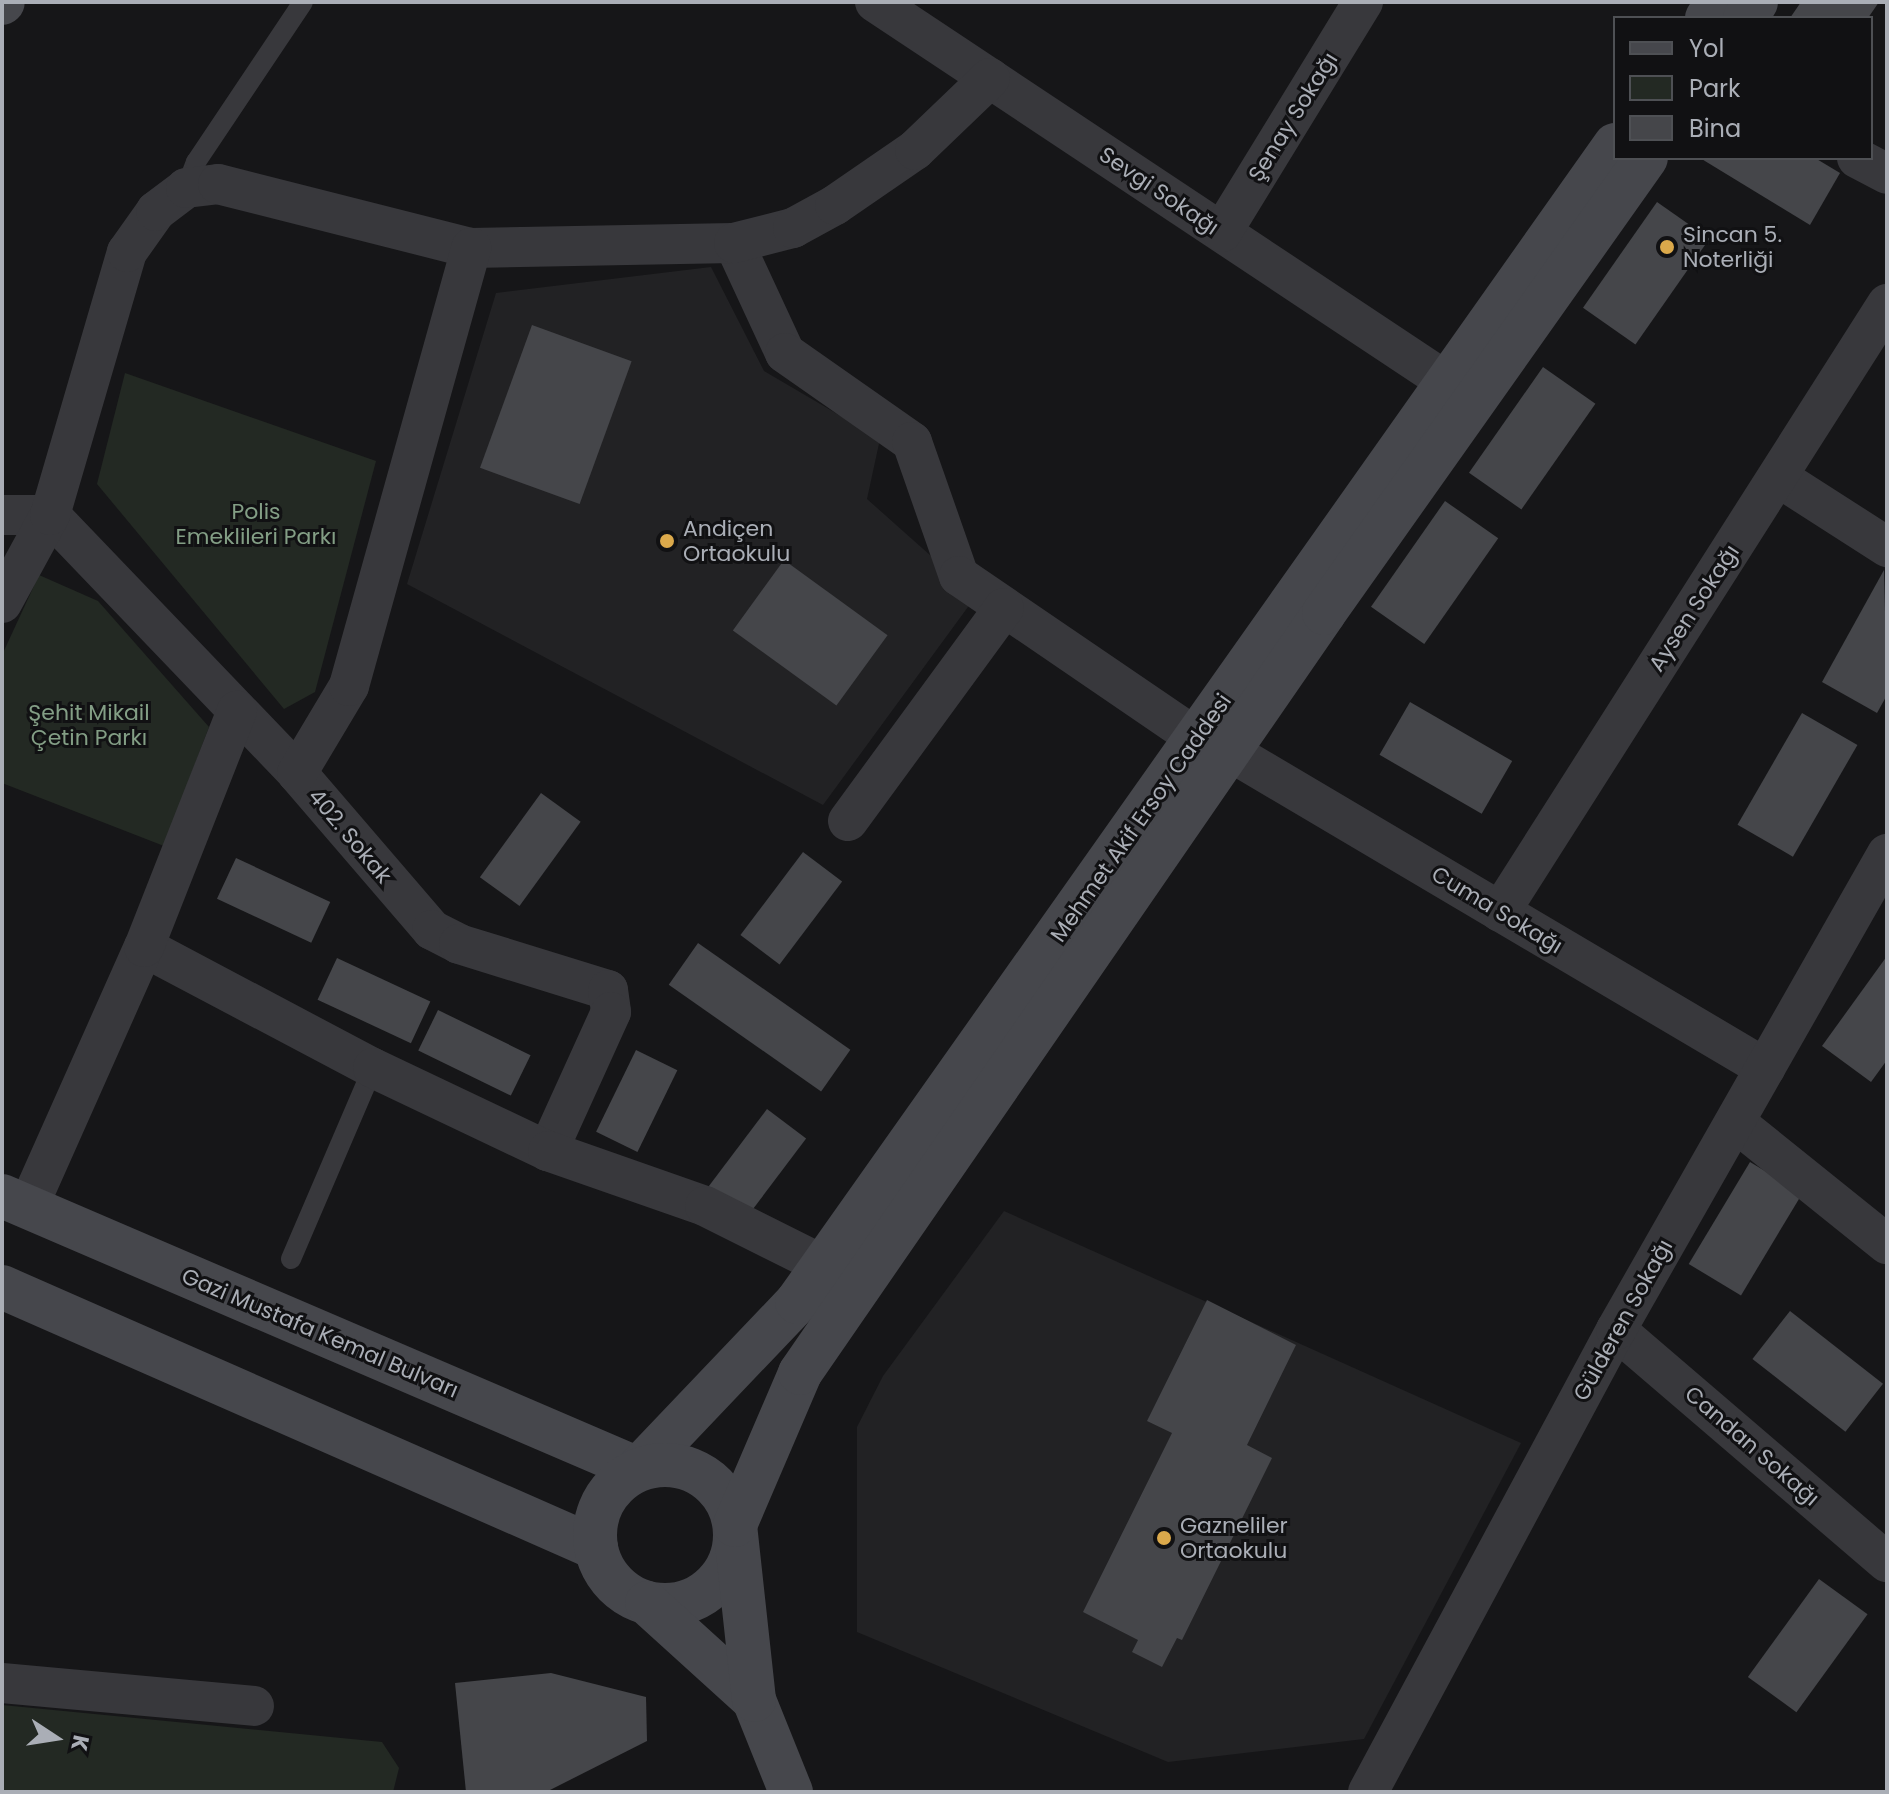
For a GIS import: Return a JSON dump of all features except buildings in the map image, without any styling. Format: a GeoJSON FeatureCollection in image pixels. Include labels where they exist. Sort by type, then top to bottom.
{"type":"FeatureCollection","features":[{"type":"Feature","properties":{"kind":"main road","name":"Mehmet Akif Ersoy Caddesi"},"geometry":{"type":"LineString","coordinates":[[735,1525],[800,1373],[1214,745],[1444,380],[1613,148]]}},
{"type":"Feature","properties":{"kind":"main road","name":"Mehmet Akif Ersoy Caddesi"},"geometry":{"type":"LineString","coordinates":[[638,1469],[797,1302],[1214,745],[1645,160]]}},
{"type":"Feature","properties":{"kind":"main road","name":"Gazi Mustafa Kemal Bulvarı"},"geometry":{"type":"LineString","coordinates":[[15,1202],[638,1469]]}},
{"type":"Feature","properties":{"kind":"main road"},"geometry":{"type":"LineString","coordinates":[[2,1287],[596,1548]]}},
{"type":"Feature","properties":{"kind":"main road"},"geometry":{"type":"LineString","coordinates":[[754,1700],[647,1603],[614,1582],[596,1548],[595,1524],[603,1501],[638,1469],[681,1465],[701,1473],[717,1486],[735,1525],[754,1700],[791,1792]]}},
{"type":"Feature","properties":{"kind":"main road"},"geometry":{"type":"LineString","coordinates":[[647,1603],[670,1605],[712,1588],[726,1570],[735,1525]]}},
{"type":"Feature","properties":{"kind":"street","name":"Sevgi Sokağı"},"geometry":{"type":"LineString","coordinates":[[875,2],[1444,380]]}},
{"type":"Feature","properties":{"kind":"street","name":"Şenay Sokağı"},"geometry":{"type":"LineString","coordinates":[[1222,232],[1363,2]]}},
{"type":"Feature","properties":{"kind":"street"},"geometry":{"type":"LineString","coordinates":[[2,603],[50,515],[124,261],[156,211],[186,188],[218,184],[471,248],[734,243],[793,228],[835,205],[915,150],[990,78]]}},
{"type":"Feature","properties":{"kind":"street"},"geometry":{"type":"LineString","coordinates":[[1861,160],[1887,174]]}},
{"type":"Feature","properties":{"kind":"street","name":"Cuma Sokağı"},"geometry":{"type":"LineString","coordinates":[[734,243],[785,353],[912,442],[959,576],[1214,745],[1765,1068]]}},
{"type":"Feature","properties":{"kind":"street"},"geometry":{"type":"LineString","coordinates":[[297,773],[349,686],[471,248]]}},
{"type":"Feature","properties":{"kind":"street","name":"Aysen Sokağı"},"geometry":{"type":"LineString","coordinates":[[1500,912],[1887,304]]}},
{"type":"Feature","properties":{"kind":"street"},"geometry":{"type":"LineString","coordinates":[[1778,477],[1887,547]]}},
{"type":"Feature","properties":{"kind":"street"},"geometry":{"type":"LineString","coordinates":[[2,515],[50,515]]}},
{"type":"Feature","properties":{"kind":"street","name":"402. Sokak"},"geometry":{"type":"LineString","coordinates":[[50,515],[297,773],[432,930],[459,944],[608,990],[611,1012],[548,1151]]}},
{"type":"Feature","properties":{"kind":"street"},"geometry":{"type":"LineString","coordinates":[[848,821],[1004,608]]}},
{"type":"Feature","properties":{"kind":"street"},"geometry":{"type":"LineString","coordinates":[[15,1202],[144,947],[237,711]]}},
{"type":"Feature","properties":{"kind":"street","name":"Gülderen Sokağı"},"geometry":{"type":"LineString","coordinates":[[1368,1792],[1616,1330],[1765,1068],[1876,902],[1887,854]]}},
{"type":"Feature","properties":{"kind":"street"},"geometry":{"type":"LineString","coordinates":[[144,947],[373,1068],[548,1151],[705,1206],[823,1265]]}},
{"type":"Feature","properties":{"kind":"street"},"geometry":{"type":"LineString","coordinates":[[1735,1122],[1887,1244]]}},
{"type":"Feature","properties":{"kind":"street","name":"Candan Sokağı"},"geometry":{"type":"LineString","coordinates":[[1616,1330],[1887,1562]]}},
{"type":"Feature","properties":{"kind":"street"},"geometry":{"type":"LineString","coordinates":[[2,1683],[254,1706]]}},
{"type":"Feature","properties":{"kind":"lane"},"geometry":{"type":"LineString","coordinates":[[186,188],[196,162],[303,2]]}},
{"type":"Feature","properties":{"kind":"lane"},"geometry":{"type":"LineString","coordinates":[[291,1259],[373,1068]]}},
{"type":"Feature","properties":{"kind":"shaded area","name":"Andiçen Ortaokulu"},"geometry":{"type":"Polygon","coordinates":[[[711,267],[764,371],[880,439],[867,499],[976,596],[823,805],[407,584],[496,293],[711,267]]]}},
{"type":"Feature","properties":{"kind":"shaded area","name":"Gazneliler Ortaokulu"},"geometry":{"type":"Polygon","coordinates":[[[1004,1211],[1521,1443],[1364,1739],[1168,1762],[857,1632],[857,1427],[883,1376],[1004,1211]]]}},
{"type":"Feature","properties":{"kind":"green space","name":"Polis Emeklileri Parkı"},"geometry":{"type":"Polygon","coordinates":[[[125,373],[376,461],[315,692],[284,709],[97,484],[125,373]]]}},
{"type":"Feature","properties":{"kind":"green space","name":"Şehit Mikail Çetin Parkı"},"geometry":{"type":"Polygon","coordinates":[[[39,575],[98,601],[209,727],[164,846],[2,783],[2,655],[39,575]]]}},
{"type":"Feature","properties":{"kind":"green space"},"geometry":{"type":"Polygon","coordinates":[[[2,1705],[382,1742],[399,1768],[393,1792],[2,1792],[2,1705]]]}},
{"type":"Feature","properties":{"kind":"place","name":"Sincan 5. Noterliği"},"geometry":{"type":"Point","coordinates":[1667,247]}},
{"type":"Feature","properties":{"kind":"place","name":"Andiçen Ortaokulu"},"geometry":{"type":"Point","coordinates":[667,541]}},
{"type":"Feature","properties":{"kind":"place","name":"Gazneliler Ortaokulu"},"geometry":{"type":"Point","coordinates":[1164,1538]}}]}
